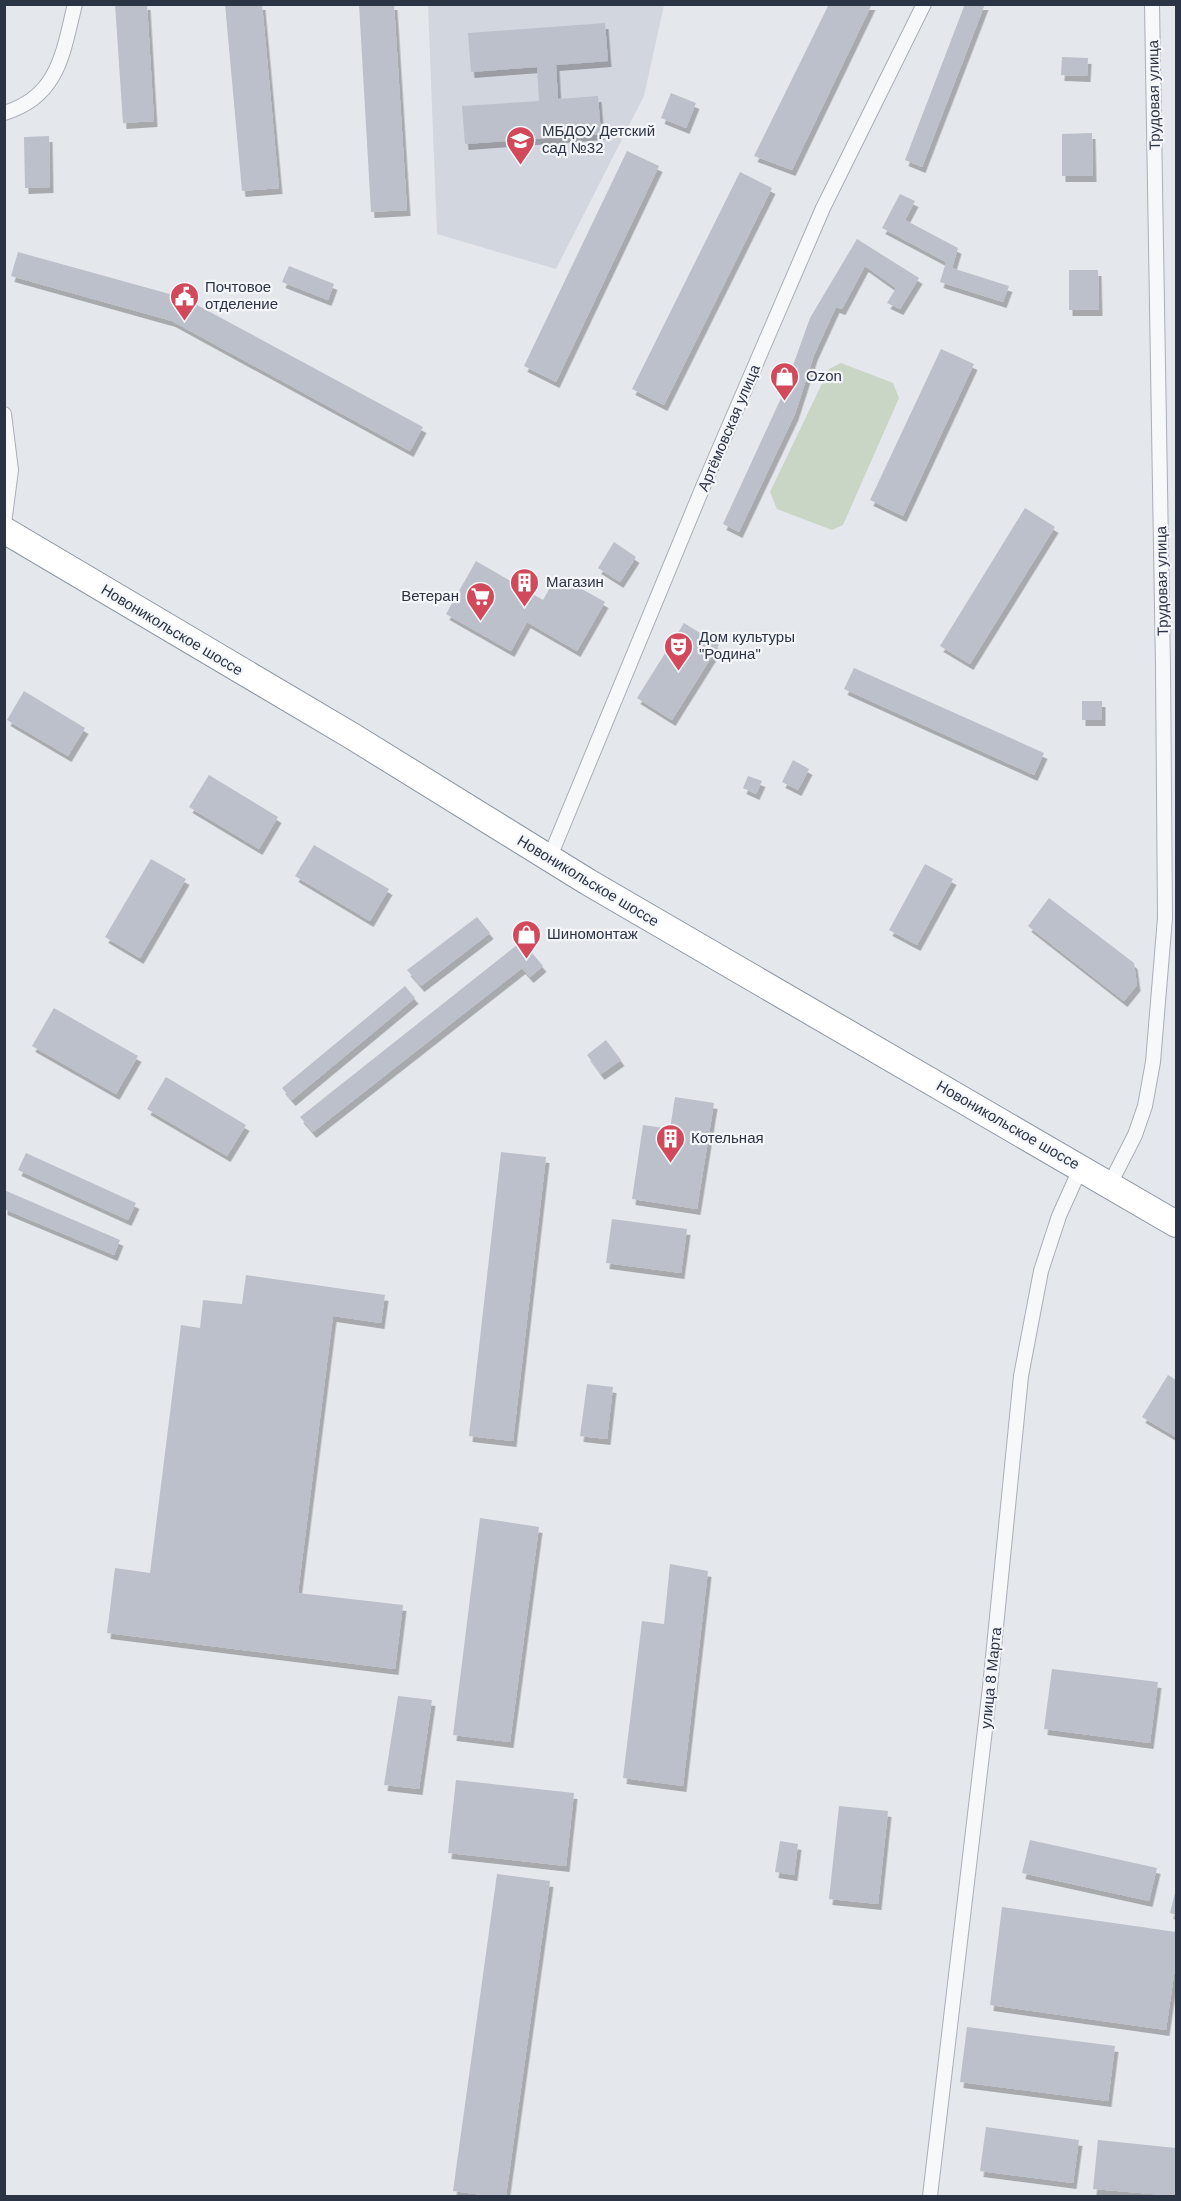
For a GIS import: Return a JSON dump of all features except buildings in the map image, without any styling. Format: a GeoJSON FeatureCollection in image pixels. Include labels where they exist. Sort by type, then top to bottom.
{"type":"FeatureCollection","features":[{"type":"Feature","properties":{"kind":"highway","name":"Новоникольское шоссе"},"geometry":{"type":"LineString","coordinates":[[4,531],[352,736],[549,859],[1176,1224]]}},
{"type":"Feature","properties":{"kind":"street"},"geometry":{"type":"LineString","coordinates":[[4,113],[32,99],[48,85],[61,61],[75,4]]}},
{"type":"Feature","properties":{"kind":"street","name":"Артёмовская улица"},"geometry":{"type":"LineString","coordinates":[[549,859],[705,482],[823,208],[924,4]]}},
{"type":"Feature","properties":{"kind":"street","name":"Трудовая улица"},"geometry":{"type":"LineString","coordinates":[[1110,1184],[1135,1136],[1145,1106],[1153,1062],[1165,918],[1152,4]]}},
{"type":"Feature","properties":{"kind":"street"},"geometry":{"type":"LineString","coordinates":[[4,414],[11,470],[4,524]]}},
{"type":"Feature","properties":{"kind":"street","name":"улица 8 Марта"},"geometry":{"type":"LineString","coordinates":[[930,2196],[990,1687],[1021,1376],[1041,1271],[1059,1216],[1081,1167]]}},
{"type":"Feature","properties":{"kind":"shaded area","name":"МБДОУ Детский сад №32"},"geometry":{"type":"Polygon","coordinates":[[[428,4],[664,5],[644,96],[556,269],[437,234],[428,4]]]}},
{"type":"Feature","properties":{"kind":"green space"},"geometry":{"type":"Polygon","coordinates":[[[841,363],[893,383],[899,398],[843,525],[832,530],[777,509],[770,492],[829,369],[841,363]]]}},
{"type":"Feature","properties":{"kind":"place","name":"МБДОУ Детский сад №32"},"geometry":{"type":"Point","coordinates":[521,166]}},
{"type":"Feature","properties":{"kind":"place","name":"Почтовое отделение"},"geometry":{"type":"Point","coordinates":[184,322]}},
{"type":"Feature","properties":{"kind":"place","name":"Ozon"},"geometry":{"type":"Point","coordinates":[785,402]}},
{"type":"Feature","properties":{"kind":"place","name":"Магазин"},"geometry":{"type":"Point","coordinates":[525,608]}},
{"type":"Feature","properties":{"kind":"place","name":"Ветеран"},"geometry":{"type":"Point","coordinates":[480,622]}},
{"type":"Feature","properties":{"kind":"place","name":"Дом культуры \"Родина\""},"geometry":{"type":"Point","coordinates":[678,672]}},
{"type":"Feature","properties":{"kind":"place","name":"Шиномонтаж"},"geometry":{"type":"Point","coordinates":[526,960]}},
{"type":"Feature","properties":{"kind":"place","name":"Котельная"},"geometry":{"type":"Point","coordinates":[670,1164]}}]}
